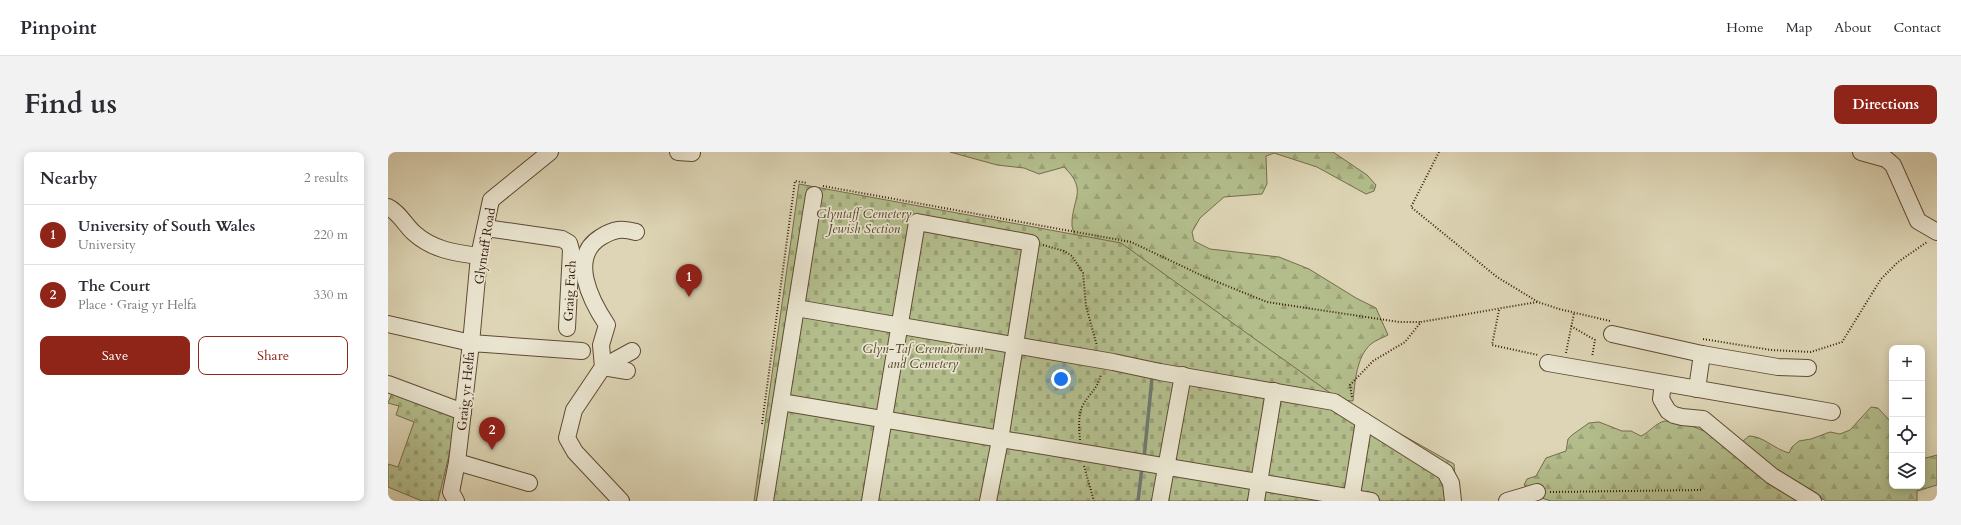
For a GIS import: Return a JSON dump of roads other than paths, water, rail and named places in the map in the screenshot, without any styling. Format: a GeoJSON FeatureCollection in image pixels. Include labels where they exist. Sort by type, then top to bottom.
{"type":"FeatureCollection","features":[{"type":"Feature","properties":{"kind":"street","name":"Glyntaff Road"},"geometry":{"type":"LineString","coordinates":[[470,343],[480,256],[491,200],[550,152]]}},
{"type":"Feature","properties":{"kind":"street"},"geometry":{"type":"LineString","coordinates":[[1861,152],[1886,159],[1893,165],[1918,221],[1936,232]]}},
{"type":"Feature","properties":{"kind":"street"},"geometry":{"type":"LineString","coordinates":[[765,501],[815,188]]}},
{"type":"Feature","properties":{"kind":"street"},"geometry":{"type":"LineString","coordinates":[[388,207],[393,210],[414,234],[431,245],[449,252],[480,256]]}},
{"type":"Feature","properties":{"kind":"street"},"geometry":{"type":"LineString","coordinates":[[870,501],[917,222],[1031,243],[1000,440],[988,501]]}},
{"type":"Feature","properties":{"kind":"street","name":"Graig Fach"},"geometry":{"type":"LineString","coordinates":[[486,228],[562,239],[569,243],[572,250],[567,328]]}},
{"type":"Feature","properties":{"kind":"street"},"geometry":{"type":"LineString","coordinates":[[603,367],[601,345],[607,325],[592,302],[583,268],[586,253],[597,240],[608,233],[624,229],[636,232]]}},
{"type":"Feature","properties":{"kind":"street"},"geometry":{"type":"LineString","coordinates":[[796,308],[1101,360],[1160,372],[1334,402],[1445,472],[1452,483],[1453,501]]}},
{"type":"Feature","properties":{"kind":"street"},"geometry":{"type":"LineString","coordinates":[[388,324],[470,343]]}},
{"type":"Feature","properties":{"kind":"street"},"geometry":{"type":"LineString","coordinates":[[1612,328],[1702,354],[1778,367],[1808,368]]}},
{"type":"Feature","properties":{"kind":"street","name":"Graig yr Helfa"},"geometry":{"type":"LineString","coordinates":[[456,501],[451,492],[457,462],[469,364],[470,343],[582,351]]}},
{"type":"Feature","properties":{"kind":"street"},"geometry":{"type":"LineString","coordinates":[[621,501],[575,452],[567,438],[574,410],[603,367],[632,351]]}},
{"type":"Feature","properties":{"kind":"street"},"geometry":{"type":"LineString","coordinates":[[1697,390],[1702,354]]}},
{"type":"Feature","properties":{"kind":"street"},"geometry":{"type":"LineString","coordinates":[[1556,364],[1697,390],[1832,412]]}},
{"type":"Feature","properties":{"kind":"street"},"geometry":{"type":"LineString","coordinates":[[603,367],[627,371]]}},
{"type":"Feature","properties":{"kind":"street"},"geometry":{"type":"LineString","coordinates":[[1160,501],[1183,375]]}},
{"type":"Feature","properties":{"kind":"street"},"geometry":{"type":"LineString","coordinates":[[388,384],[464,405]]}},
{"type":"Feature","properties":{"kind":"street"},"geometry":{"type":"LineString","coordinates":[[1663,384],[1661,399],[1668,411],[1682,417],[1703,420],[1772,476],[1813,501]]}},
{"type":"Feature","properties":{"kind":"street"},"geometry":{"type":"LineString","coordinates":[[1256,501],[1274,391]]}},
{"type":"Feature","properties":{"kind":"street"},"geometry":{"type":"LineString","coordinates":[[781,402],[1351,500],[1371,501]]}},
{"type":"Feature","properties":{"kind":"street"},"geometry":{"type":"LineString","coordinates":[[1351,500],[1364,421]]}},
{"type":"Feature","properties":{"kind":"street"},"geometry":{"type":"LineString","coordinates":[[457,462],[530,483]]}},
{"type":"Feature","properties":{"kind":"street"},"geometry":{"type":"LineString","coordinates":[[1507,501],[1537,492]]}},
{"type":"Feature","properties":{"kind":"waterway"},"geometry":{"type":"LineString","coordinates":[[1144,458],[1152,378]]}},
{"type":"Feature","properties":{"kind":"waterway"},"geometry":{"type":"LineString","coordinates":[[1138,501],[1142,467]]}},
{"type":"Feature","properties":{"kind":"place","name":"University of South Wales"},"geometry":{"type":"Point","coordinates":[689,297]}},
{"type":"Feature","properties":{"kind":"place","name":"The Court"},"geometry":{"type":"Point","coordinates":[492,450]}},
{"type":"Feature","properties":{"kind":"park label","name":"Glyntaff Cemetery Jewish Section"},"geometry":{"type":"Point","coordinates":[864,220]}},
{"type":"Feature","properties":{"kind":"park label","name":"Glyn-Taf Crematorium and Cemetery"},"geometry":{"type":"Point","coordinates":[923,356]}}]}
